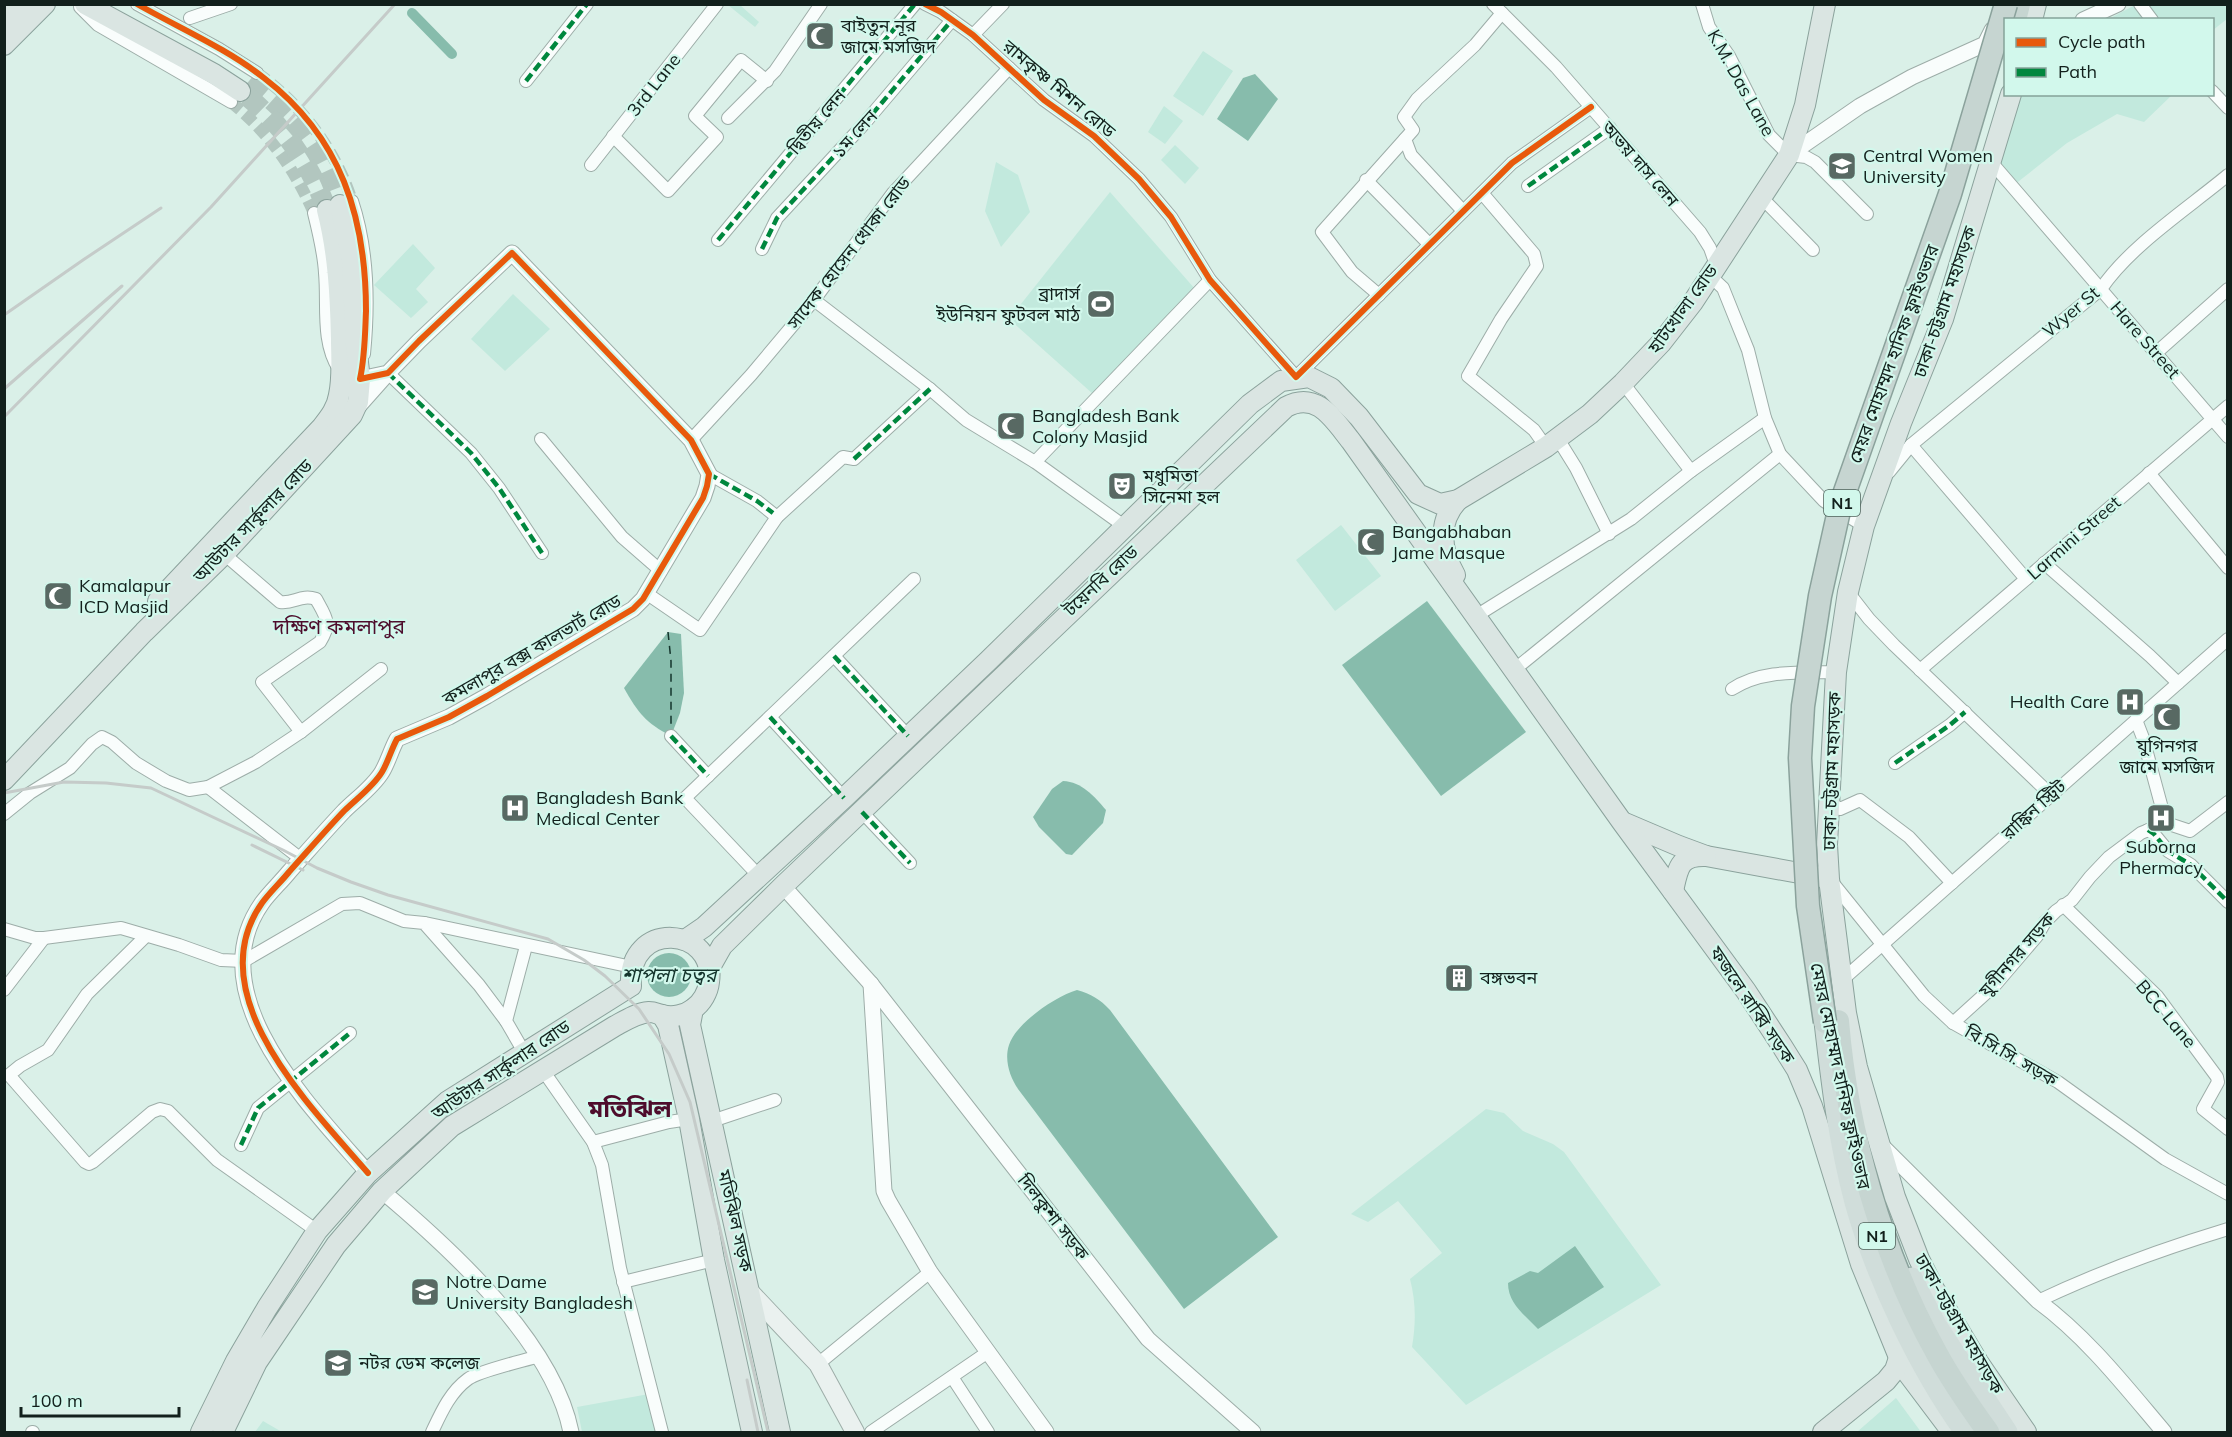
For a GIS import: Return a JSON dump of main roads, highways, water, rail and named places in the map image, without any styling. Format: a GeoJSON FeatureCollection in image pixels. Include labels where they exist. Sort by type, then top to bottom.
{"type":"FeatureCollection","features":[{"type":"Feature","properties":{"kind":"highway","name":"মেয়র মোহাম্মদ হানিফ ফ্লাইওভার"},"geometry":{"type":"LineString","coordinates":[[1976,1432],[1948,1392],[1926,1352],[1884,1256],[1854,1154],[1808,906],[1800,758],[1803,706],[1820,596],[1840,506],[1950,194],[2006,4]]}},
{"type":"Feature","properties":{"kind":"highway","name":"মেয়র মোহাম্মদ হানিফ ফ্লাইওভার"},"geometry":{"type":"LineString","coordinates":[[1988,1432],[1936,1354],[1908,1296],[1891,1255],[1863,1168],[1840,1048],[1831,1022],[1821,906],[1818,803],[1813,739],[1828,621],[1843,551],[1857,501],[1967,191],[1995,49]]}},
{"type":"Feature","properties":{"kind":"highway"},"geometry":{"type":"LineString","coordinates":[[1831,1022],[1835,1110],[1855,1202],[1885,1285],[1923,1364],[1965,1432]]}},
{"type":"Feature","properties":{"kind":"highway"},"geometry":{"type":"LineString","coordinates":[[1831,1022],[1848,1048],[1872,1162],[1900,1251],[1936,1325],[2007,1432]]}},
{"type":"Feature","properties":{"kind":"main road"},"geometry":{"type":"LineString","coordinates":[[4,45],[16,14],[45,4]]}},
{"type":"Feature","properties":{"kind":"main road"},"geometry":{"type":"LineString","coordinates":[[85,4],[214,74],[244,87],[113,4]]}},
{"type":"Feature","properties":{"kind":"main road","name":"হাটখোলা রোড"},"geometry":{"type":"LineString","coordinates":[[1458,500],[1552,443],[1590,414],[1661,343],[1693,302],[1712,263],[1789,156],[1805,105],[1825,4]]}},
{"type":"Feature","properties":{"kind":"main road","name":"ঢাকা-চট্টগ্রাম মহাসড়ক"},"geometry":{"type":"LineString","coordinates":[[2010,96],[1943,319],[1901,423],[1864,526],[1848,592],[1836,672],[1828,801],[1829,879],[1841,981],[1857,1067],[1876,1140],[1894,1197],[1934,1289],[1978,1362],[2026,1432]]}},
{"type":"Feature","properties":{"kind":"main road","name":"আউটার সার্কুলার রোড"},"geometry":{"type":"LineString","coordinates":[[4,761],[329,418],[339,395],[341,372],[333,207],[352,261],[360,379],[360,393],[356,409],[337,434],[224,554],[144,632],[4,780]]}},
{"type":"Feature","properties":{"kind":"main road"},"geometry":{"type":"LineString","coordinates":[[341,372],[349,377],[360,379]]}},
{"type":"Feature","properties":{"kind":"main road","name":"টয়েনবি রোড"},"geometry":{"type":"LineString","coordinates":[[691,936],[844,798],[988,661],[1250,404],[1281,381],[1296,377],[1314,378],[1336,391],[1359,417],[1418,494]]}},
{"type":"Feature","properties":{"kind":"main road","name":"টয়েনবি রোড"},"geometry":{"type":"LineString","coordinates":[[713,961],[722,946],[783,886],[1059,621],[1286,407],[1295,402],[1305,401],[1327,411],[1476,616]]}},
{"type":"Feature","properties":{"kind":"main road"},"geometry":{"type":"LineString","coordinates":[[1396,505],[1405,509],[1413,508],[1418,505],[1418,494],[1440,504],[1458,500]]}},
{"type":"Feature","properties":{"kind":"main road"},"geometry":{"type":"LineString","coordinates":[[1458,500],[1447,516],[1443,530],[1443,543],[1453,571],[1476,616]]}},
{"type":"Feature","properties":{"kind":"main road","name":"ফজলে রাব্বি সড়ক"},"geometry":{"type":"LineString","coordinates":[[1476,616],[1765,1019],[1797,1070],[1812,1106],[1861,1264],[1899,1358],[1908,1376],[1952,1432]]}},
{"type":"Feature","properties":{"kind":"main road"},"geometry":{"type":"LineString","coordinates":[[1622,822],[1706,856]]}},
{"type":"Feature","properties":{"kind":"main road"},"geometry":{"type":"LineString","coordinates":[[1673,891],[1682,863],[1693,855],[1829,879]]}},
{"type":"Feature","properties":{"kind":"main road"},"geometry":{"type":"LineString","coordinates":[[657,1014],[674,1016],[693,1009],[702,1000],[707,990],[713,961],[705,958],[691,936]]}},
{"type":"Feature","properties":{"kind":"main road","name":"আউটার সার্কুলার রোড"},"geometry":{"type":"LineString","coordinates":[[201,1432],[236,1361],[267,1308],[317,1231],[368,1173],[448,1101],[524,1052],[631,977],[636,956],[644,947],[654,940],[666,937],[691,936]]}},
{"type":"Feature","properties":{"kind":"main road","name":"মতিঝিল সড়ক"},"geometry":{"type":"LineString","coordinates":[[693,1009],[690,1024],[780,1432]]}},
{"type":"Feature","properties":{"kind":"main road","name":"আউটার সার্কুলার রোড"},"geometry":{"type":"LineString","coordinates":[[223,1432],[258,1362],[336,1245],[381,1191],[452,1126],[615,1026],[636,1015],[657,1014]]}},
{"type":"Feature","properties":{"kind":"main road","name":"মতিঝিল সড়ক"},"geometry":{"type":"LineString","coordinates":[[657,1014],[668,1025],[689,1119],[714,1260],[752,1432]]}},
{"type":"Feature","properties":{"kind":"main road"},"geometry":{"type":"LineString","coordinates":[[750,1292],[818,1364],[855,1432]]}},
{"type":"Feature","properties":{"kind":"main road"},"geometry":{"type":"LineString","coordinates":[[1823,1432],[1886,1382],[1895,1370],[1899,1358]]}},
{"type":"Feature","properties":{"kind":"main road"},"geometry":{"type":"LineString","coordinates":[[1841,1432],[1898,1386],[1904,1384],[1918,1389]]}},
{"type":"Feature","properties":{"kind":"water"},"geometry":{"type":"Polygon","coordinates":[[[1255,74],[1278,99],[1248,141],[1217,119],[1243,78],[1255,74]]]}},
{"type":"Feature","properties":{"kind":"water"},"geometry":{"type":"Polygon","coordinates":[[[1427,601],[1526,732],[1441,796],[1342,665],[1427,601]]]}},
{"type":"Feature","properties":{"kind":"water"},"geometry":{"type":"Polygon","coordinates":[[[668,632],[681,634],[684,693],[680,713],[671,736],[655,727],[643,716],[624,688],[668,632]]]}},
{"type":"Feature","properties":{"kind":"water"},"geometry":{"type":"Polygon","coordinates":[[[1063,781],[1082,787],[1106,810],[1103,823],[1072,855],[1066,854],[1039,827],[1033,817],[1052,789],[1063,781]]]}},
{"type":"Feature","properties":{"kind":"water","name":"শাপলা চত্বর"},"geometry":{"type":"Polygon","coordinates":[[[669,953],[678,954],[685,959],[690,966],[690,984],[685,991],[678,996],[669,997],[660,996],[653,991],[648,984],[647,975],[648,966],[653,959],[660,954],[669,953]]]}},
{"type":"Feature","properties":{"kind":"water"},"geometry":{"type":"Polygon","coordinates":[[[1077,990],[1095,997],[1110,1010],[1278,1237],[1184,1309],[1018,1089],[1010,1074],[1009,1045],[1020,1028],[1048,1004],[1077,990]]]}},
{"type":"Feature","properties":{"kind":"water"},"geometry":{"type":"Polygon","coordinates":[[[1575,1246],[1604,1287],[1538,1329],[1514,1303],[1508,1283],[1530,1271],[1538,1273],[1575,1246]]]}},
{"type":"Feature","properties":{"kind":"waterway"},"geometry":{"type":"LineString","coordinates":[[412,13],[452,54]]}},
{"type":"Feature","properties":{"kind":"tunnel"},"geometry":{"type":"LineString","coordinates":[[257,73],[288,98],[315,129],[336,164],[352,201]]}},
{"type":"Feature","properties":{"kind":"tunnel"},"geometry":{"type":"LineString","coordinates":[[249,81],[281,109],[305,136],[324,166],[340,205]]}},
{"type":"Feature","properties":{"kind":"tunnel"},"geometry":{"type":"LineString","coordinates":[[247,96],[261,108],[295,148],[313,177],[327,210]]}},
{"type":"Feature","properties":{"kind":"tunnel"},"geometry":{"type":"LineString","coordinates":[[231,102],[257,126],[279,152],[298,181],[314,213]]}},
{"type":"Feature","properties":{"kind":"railway"},"geometry":{"type":"LineString","coordinates":[[4,417],[211,207],[395,4]]}},
{"type":"Feature","properties":{"kind":"railway"},"geometry":{"type":"LineString","coordinates":[[4,315],[161,208]]}},
{"type":"Feature","properties":{"kind":"railway"},"geometry":{"type":"LineString","coordinates":[[4,389],[122,286]]}},
{"type":"Feature","properties":{"kind":"railway"},"geometry":{"type":"LineString","coordinates":[[4,793],[64,782],[106,783],[151,788],[351,882],[388,895],[548,939],[584,960],[605,976],[639,1009],[669,1054],[690,1102],[768,1432]]}},
{"type":"Feature","properties":{"kind":"railway"},"geometry":{"type":"LineString","coordinates":[[252,845],[303,870]]}},
{"type":"Feature","properties":{"kind":"railway"},"geometry":{"type":"LineString","coordinates":[[747,1380],[758,1432]]}},
{"type":"Feature","properties":{"kind":"place","name":"বাইতুন নূর জামে মসজিদ"},"geometry":{"type":"Point","coordinates":[820,36]}},
{"type":"Feature","properties":{"kind":"place","name":"Central Women University"},"geometry":{"type":"Point","coordinates":[1842,166]}},
{"type":"Feature","properties":{"kind":"place","name":"ব্রাদার্স ইউনিয়ন ফুটবল মাঠ"},"geometry":{"type":"Point","coordinates":[1101,304]}},
{"type":"Feature","properties":{"kind":"place","name":"Bangladesh Bank Colony Masjid"},"geometry":{"type":"Point","coordinates":[1011,426]}},
{"type":"Feature","properties":{"kind":"place","name":"মধুমিতা সিনেমা হল"},"geometry":{"type":"Point","coordinates":[1122,486]}},
{"type":"Feature","properties":{"kind":"place","name":"Bangabhaban Jame Masque"},"geometry":{"type":"Point","coordinates":[1371,542]}},
{"type":"Feature","properties":{"kind":"place","name":"Kamalapur ICD Masjid"},"geometry":{"type":"Point","coordinates":[58,596]}},
{"type":"Feature","properties":{"kind":"place","name":"Health Care"},"geometry":{"type":"Point","coordinates":[2130,702]}},
{"type":"Feature","properties":{"kind":"place","name":"যুগিনগর জামে মসজিদ"},"geometry":{"type":"Point","coordinates":[2167,717]}},
{"type":"Feature","properties":{"kind":"place","name":"Bangladesh Bank Medical Center"},"geometry":{"type":"Point","coordinates":[515,808]}},
{"type":"Feature","properties":{"kind":"place","name":"Suborna Phermacy"},"geometry":{"type":"Point","coordinates":[2161,818]}},
{"type":"Feature","properties":{"kind":"place","name":"বঙ্গভবন"},"geometry":{"type":"Point","coordinates":[1459,978]}},
{"type":"Feature","properties":{"kind":"place","name":"Notre Dame University Bangladesh"},"geometry":{"type":"Point","coordinates":[425,1292]}},
{"type":"Feature","properties":{"kind":"place","name":"নটর ডেম কলেজ"},"geometry":{"type":"Point","coordinates":[338,1363]}},
{"type":"Feature","properties":{"kind":"district","name":"দক্ষিণ কমলাপুর"},"geometry":{"type":"Point","coordinates":[339,627]}},
{"type":"Feature","properties":{"kind":"district","name":"মতিঝিল"},"geometry":{"type":"Point","coordinates":[630,1109]}}]}
